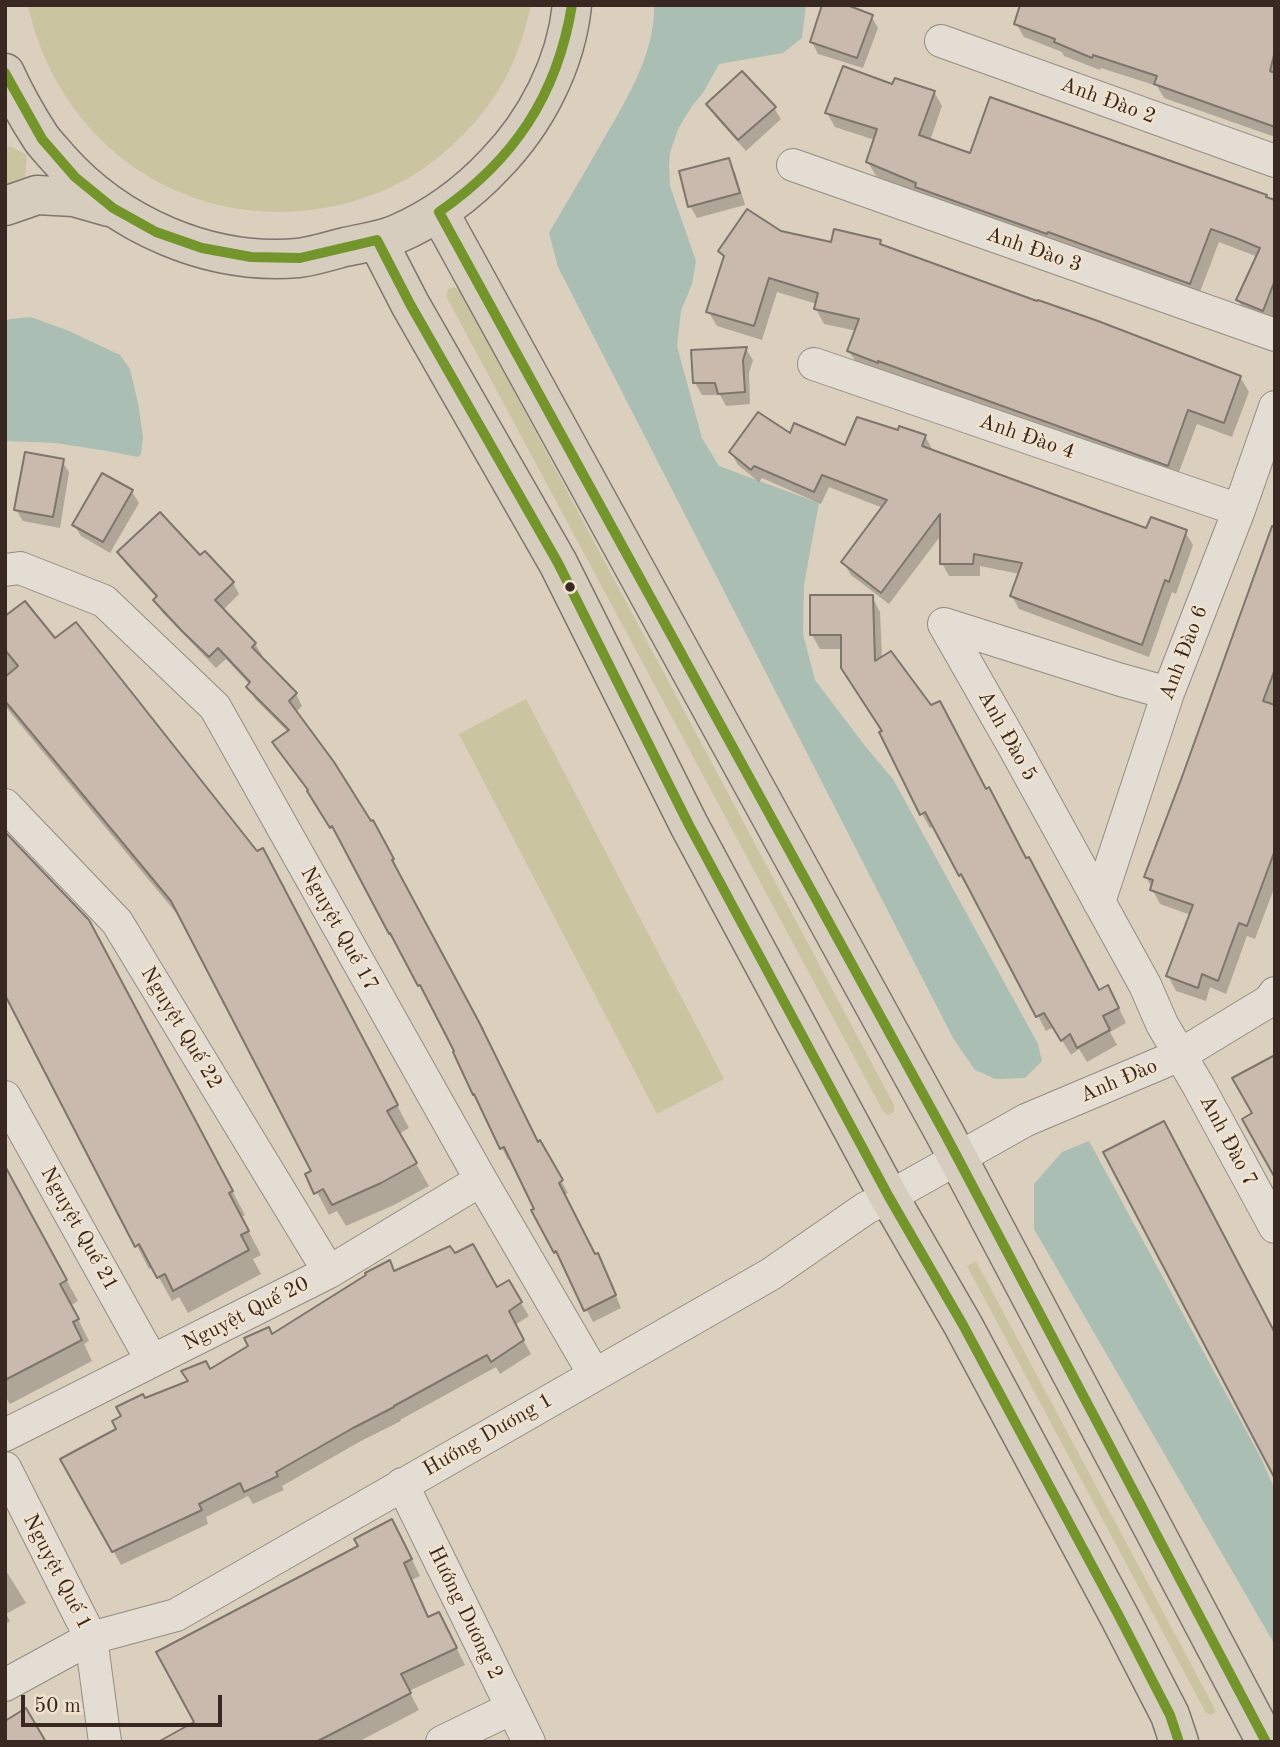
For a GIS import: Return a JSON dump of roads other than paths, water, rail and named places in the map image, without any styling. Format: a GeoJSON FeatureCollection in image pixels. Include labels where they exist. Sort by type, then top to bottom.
{"type":"FeatureCollection","features":[{"type":"Feature","properties":{"kind":"main road"},"geometry":{"type":"LineString","coordinates":[[6,75],[16,117],[42,139],[75,177],[113,208],[156,232],[202,248],[251,257],[300,258],[395,235],[439,212],[477,183],[510,148],[537,109],[558,65],[572,5]]}},
{"type":"Feature","properties":{"kind":"main road"},"geometry":{"type":"LineString","coordinates":[[5,206],[37,195],[74,197],[113,208]]}},
{"type":"Feature","properties":{"kind":"main road"},"geometry":{"type":"LineString","coordinates":[[439,212],[958,1159],[1266,1742]]}},
{"type":"Feature","properties":{"kind":"main road"},"geometry":{"type":"LineString","coordinates":[[377,240],[410,304],[558,563],[689,825],[1119,1616],[1170,1715],[1179,1742]]}},
{"type":"Feature","properties":{"kind":"street","name":"Anh Đào 2"},"geometry":{"type":"LineString","coordinates":[[941,41],[1275,161]]}},
{"type":"Feature","properties":{"kind":"street","name":"Anh Đào 3"},"geometry":{"type":"LineString","coordinates":[[793,165],[1275,335]]}},
{"type":"Feature","properties":{"kind":"street","name":"Anh Đào 4"},"geometry":{"type":"LineString","coordinates":[[814,364],[1239,510]]}},
{"type":"Feature","properties":{"kind":"street","name":"Anh Đào 6"},"geometry":{"type":"LineString","coordinates":[[1099,902],[1168,693],[1239,510],[1275,407]]}},
{"type":"Feature","properties":{"kind":"street","name":"Nguyệt Quế 17"},"geometry":{"type":"LineString","coordinates":[[5,570],[20,568],[104,601],[215,707],[481,1181],[594,1374]]}},
{"type":"Feature","properties":{"kind":"street","name":"Anh Đào 5"},"geometry":{"type":"LineString","coordinates":[[1168,693],[944,624],[1145,985],[1162,1024],[1180,1055]]}},
{"type":"Feature","properties":{"kind":"street","name":"Nguyệt Quế 22"},"geometry":{"type":"LineString","coordinates":[[5,805],[117,922],[329,1272]]}},
{"type":"Feature","properties":{"kind":"street","name":"Anh Đào"},"geometry":{"type":"LineString","coordinates":[[958,1159],[1027,1120],[1180,1055],[1273,999]]}},
{"type":"Feature","properties":{"kind":"street","name":"Anh Đào 7"},"geometry":{"type":"LineString","coordinates":[[1180,1055],[1275,1227]]}},
{"type":"Feature","properties":{"kind":"street","name":"Nguyệt Quế 21"},"geometry":{"type":"LineString","coordinates":[[5,1097],[152,1361]]}},
{"type":"Feature","properties":{"kind":"street","name":"Hướng Dương 1"},"geometry":{"type":"LineString","coordinates":[[5,1685],[91,1638],[176,1615],[771,1274],[866,1208],[958,1159]]}},
{"type":"Feature","properties":{"kind":"street","name":"Nguyệt Quế 20"},"geometry":{"type":"LineString","coordinates":[[5,1435],[329,1272],[481,1181]]}},
{"type":"Feature","properties":{"kind":"street","name":"Nguyệt Quế 1"},"geometry":{"type":"LineString","coordinates":[[5,1468],[91,1638],[105,1742]]}},
{"type":"Feature","properties":{"kind":"street","name":"Hướng Dương 2"},"geometry":{"type":"LineString","coordinates":[[402,1484],[529,1742]]}},
{"type":"Feature","properties":{"kind":"street"},"geometry":{"type":"LineString","coordinates":[[442,1742],[512,1708]]}}]}
